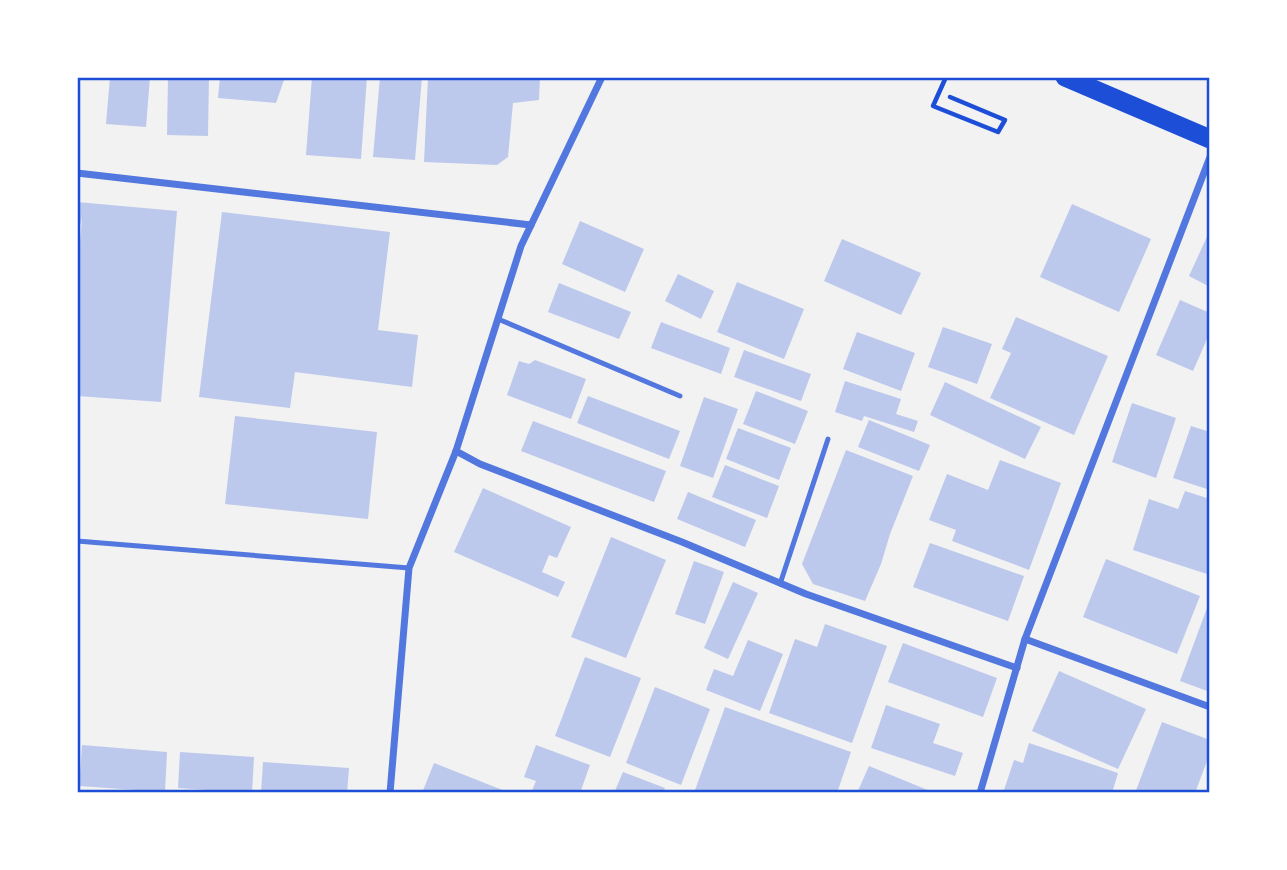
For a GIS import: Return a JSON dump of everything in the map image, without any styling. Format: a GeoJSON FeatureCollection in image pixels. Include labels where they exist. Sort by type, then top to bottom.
{"type":"FeatureCollection","features":[{"type":"Feature","properties":{"kind":"highway"},"geometry":{"type":"LineString","coordinates":[[1065,77],[1210,139]]}},
{"type":"Feature","properties":{"kind":"street"},"geometry":{"type":"LineString","coordinates":[[390,793],[409,568],[456,451],[521,246],[602,77]]}},
{"type":"Feature","properties":{"kind":"street"},"geometry":{"type":"LineString","coordinates":[[980,793],[1026,639],[1210,157]]}},
{"type":"Feature","properties":{"kind":"street"},"geometry":{"type":"LineString","coordinates":[[77,173],[531,225]]}},
{"type":"Feature","properties":{"kind":"street"},"geometry":{"type":"LineString","coordinates":[[456,451],[480,464],[780,583],[1017,668]]}},
{"type":"Feature","properties":{"kind":"street"},"geometry":{"type":"LineString","coordinates":[[1026,639],[1210,707]]}},
{"type":"Feature","properties":{"kind":"lane"},"geometry":{"type":"LineString","coordinates":[[498,320],[680,396]]}},
{"type":"Feature","properties":{"kind":"lane"},"geometry":{"type":"LineString","coordinates":[[780,583],[828,439]]}},
{"type":"Feature","properties":{"kind":"lane"},"geometry":{"type":"LineString","coordinates":[[77,541],[409,568]]}},
{"type":"Feature","properties":{"kind":"path"},"geometry":{"type":"LineString","coordinates":[[946,77],[933,106],[998,132],[1005,120],[950,97]]}},
{"type":"Feature","properties":{"kind":"building"},"geometry":{"type":"Polygon","coordinates":[[[110,77],[150,77],[146,127],[106,124],[110,77]]]}},
{"type":"Feature","properties":{"kind":"building"},"geometry":{"type":"Polygon","coordinates":[[[168,77],[209,77],[208,136],[167,135],[168,77]]]}},
{"type":"Feature","properties":{"kind":"building"},"geometry":{"type":"Polygon","coordinates":[[[220,77],[285,77],[276,103],[218,98],[220,77]]]}},
{"type":"Feature","properties":{"kind":"building"},"geometry":{"type":"Polygon","coordinates":[[[312,77],[367,77],[361,159],[306,155],[312,77]]]}},
{"type":"Feature","properties":{"kind":"building"},"geometry":{"type":"Polygon","coordinates":[[[380,77],[422,77],[415,160],[373,157],[380,77]]]}},
{"type":"Feature","properties":{"kind":"building"},"geometry":{"type":"Polygon","coordinates":[[[428,77],[540,77],[539,100],[513,103],[508,157],[497,165],[424,162],[428,77]]]}},
{"type":"Feature","properties":{"kind":"building"},"geometry":{"type":"Polygon","coordinates":[[[77,202],[177,211],[161,402],[77,396],[77,281],[82,217],[77,240],[77,202]]]}},
{"type":"Feature","properties":{"kind":"building"},"geometry":{"type":"Polygon","coordinates":[[[1072,204],[1151,239],[1119,312],[1040,277],[1072,204]]]}},
{"type":"Feature","properties":{"kind":"building"},"geometry":{"type":"Polygon","coordinates":[[[222,212],[390,232],[378,330],[418,335],[412,387],[295,372],[290,408],[199,397],[222,212]]]}},
{"type":"Feature","properties":{"kind":"building"},"geometry":{"type":"Polygon","coordinates":[[[580,221],[644,249],[625,292],[562,264],[580,221]]]}},
{"type":"Feature","properties":{"kind":"building"},"geometry":{"type":"Polygon","coordinates":[[[1210,230],[1210,287],[1189,276],[1210,230]]]}},
{"type":"Feature","properties":{"kind":"building"},"geometry":{"type":"Polygon","coordinates":[[[842,239],[921,273],[901,315],[824,281],[842,239]]]}},
{"type":"Feature","properties":{"kind":"building"},"geometry":{"type":"Polygon","coordinates":[[[678,274],[714,291],[701,319],[665,301],[678,274]]]}},
{"type":"Feature","properties":{"kind":"building"},"geometry":{"type":"Polygon","coordinates":[[[737,282],[804,309],[784,359],[717,332],[737,282]]]}},
{"type":"Feature","properties":{"kind":"building"},"geometry":{"type":"Polygon","coordinates":[[[559,283],[631,312],[619,339],[548,312],[559,283]]]}},
{"type":"Feature","properties":{"kind":"building"},"geometry":{"type":"Polygon","coordinates":[[[1180,300],[1210,313],[1210,332],[1193,371],[1156,355],[1180,300]]]}},
{"type":"Feature","properties":{"kind":"building"},"geometry":{"type":"Polygon","coordinates":[[[1016,317],[1108,356],[1074,435],[990,398],[1011,353],[1002,349],[1016,317]]]}},
{"type":"Feature","properties":{"kind":"building"},"geometry":{"type":"Polygon","coordinates":[[[661,322],[730,348],[721,374],[651,348],[661,322]]]}},
{"type":"Feature","properties":{"kind":"building"},"geometry":{"type":"Polygon","coordinates":[[[943,327],[992,344],[977,384],[928,367],[943,327]]]}},
{"type":"Feature","properties":{"kind":"building"},"geometry":{"type":"Polygon","coordinates":[[[857,332],[915,353],[901,391],[843,369],[857,332]]]}},
{"type":"Feature","properties":{"kind":"building"},"geometry":{"type":"Polygon","coordinates":[[[744,350],[811,374],[801,401],[734,377],[744,350]]]}},
{"type":"Feature","properties":{"kind":"building"},"geometry":{"type":"Polygon","coordinates":[[[535,360],[586,379],[571,419],[507,395],[519,361],[529,364],[535,360]]]}},
{"type":"Feature","properties":{"kind":"building"},"geometry":{"type":"Polygon","coordinates":[[[845,381],[901,399],[896,414],[918,421],[914,432],[864,416],[862,421],[835,412],[845,381]]]}},
{"type":"Feature","properties":{"kind":"building"},"geometry":{"type":"Polygon","coordinates":[[[945,382],[1041,427],[1025,459],[930,415],[945,382]]]}},
{"type":"Feature","properties":{"kind":"building"},"geometry":{"type":"Polygon","coordinates":[[[756,391],[808,411],[795,444],[743,424],[756,391]]]}},
{"type":"Feature","properties":{"kind":"building"},"geometry":{"type":"Polygon","coordinates":[[[588,396],[680,431],[669,459],[577,423],[588,396]]]}},
{"type":"Feature","properties":{"kind":"building"},"geometry":{"type":"Polygon","coordinates":[[[704,397],[738,409],[713,478],[680,466],[704,397]]]}},
{"type":"Feature","properties":{"kind":"building"},"geometry":{"type":"Polygon","coordinates":[[[1132,403],[1176,418],[1156,478],[1112,462],[1132,403]]]}},
{"type":"Feature","properties":{"kind":"building"},"geometry":{"type":"Polygon","coordinates":[[[235,416],[377,432],[368,519],[225,504],[235,416]]]}},
{"type":"Feature","properties":{"kind":"building"},"geometry":{"type":"Polygon","coordinates":[[[869,420],[930,445],[919,471],[858,447],[869,420]]]}},
{"type":"Feature","properties":{"kind":"building"},"geometry":{"type":"Polygon","coordinates":[[[533,421],[666,471],[654,502],[521,451],[533,421]]]}},
{"type":"Feature","properties":{"kind":"building"},"geometry":{"type":"Polygon","coordinates":[[[1191,426],[1210,432],[1210,490],[1173,478],[1191,426]]]}},
{"type":"Feature","properties":{"kind":"building"},"geometry":{"type":"Polygon","coordinates":[[[738,428],[791,448],[779,480],[726,459],[738,428]]]}},
{"type":"Feature","properties":{"kind":"building"},"geometry":{"type":"Polygon","coordinates":[[[846,450],[913,476],[865,601],[813,584],[802,564],[846,450]]]}},
{"type":"Feature","properties":{"kind":"building"},"geometry":{"type":"Polygon","coordinates":[[[1000,460],[1061,483],[1029,570],[952,541],[956,530],[929,520],[947,474],[988,490],[1000,460]]]}},
{"type":"Feature","properties":{"kind":"building"},"geometry":{"type":"Polygon","coordinates":[[[725,465],[779,486],[767,518],[712,497],[725,465]]]}},
{"type":"Feature","properties":{"kind":"building"},"geometry":{"type":"Polygon","coordinates":[[[483,488],[571,527],[557,558],[549,555],[542,572],[565,582],[558,597],[454,552],[483,488]]]}},
{"type":"Feature","properties":{"kind":"building"},"geometry":{"type":"Polygon","coordinates":[[[1185,491],[1210,499],[1210,575],[1133,550],[1149,499],[1178,509],[1185,491]]]}},
{"type":"Feature","properties":{"kind":"building"},"geometry":{"type":"Polygon","coordinates":[[[688,492],[756,520],[745,547],[677,519],[688,492]]]}},
{"type":"Feature","properties":{"kind":"building"},"geometry":{"type":"Polygon","coordinates":[[[611,537],[666,560],[626,658],[571,637],[611,537]]]}},
{"type":"Feature","properties":{"kind":"building"},"geometry":{"type":"Polygon","coordinates":[[[930,543],[1024,576],[1008,621],[913,587],[930,543]]]}},
{"type":"Feature","properties":{"kind":"building"},"geometry":{"type":"Polygon","coordinates":[[[1106,559],[1200,596],[1177,654],[1083,617],[1106,559]]]}},
{"type":"Feature","properties":{"kind":"building"},"geometry":{"type":"Polygon","coordinates":[[[694,561],[724,572],[705,624],[675,614],[694,561]]]}},
{"type":"Feature","properties":{"kind":"building"},"geometry":{"type":"Polygon","coordinates":[[[733,582],[758,593],[728,659],[704,648],[733,582]]]}},
{"type":"Feature","properties":{"kind":"building"},"geometry":{"type":"Polygon","coordinates":[[[1210,600],[1210,692],[1180,681],[1210,600]]]}},
{"type":"Feature","properties":{"kind":"building"},"geometry":{"type":"Polygon","coordinates":[[[825,624],[887,646],[852,743],[769,713],[795,639],[817,647],[825,624]]]}},
{"type":"Feature","properties":{"kind":"building"},"geometry":{"type":"Polygon","coordinates":[[[748,640],[783,654],[760,711],[706,690],[714,669],[733,676],[748,640]]]}},
{"type":"Feature","properties":{"kind":"building"},"geometry":{"type":"Polygon","coordinates":[[[903,643],[997,678],[983,717],[888,682],[903,643]]]}},
{"type":"Feature","properties":{"kind":"building"},"geometry":{"type":"Polygon","coordinates":[[[585,657],[641,678],[610,757],[555,736],[585,657]]]}},
{"type":"Feature","properties":{"kind":"building"},"geometry":{"type":"Polygon","coordinates":[[[1059,671],[1146,709],[1118,769],[1032,731],[1059,671]]]}},
{"type":"Feature","properties":{"kind":"building"},"geometry":{"type":"Polygon","coordinates":[[[655,687],[710,709],[681,785],[626,763],[655,687]]]}},
{"type":"Feature","properties":{"kind":"building"},"geometry":{"type":"Polygon","coordinates":[[[886,705],[940,724],[933,743],[963,753],[955,776],[871,748],[886,705]]]}},
{"type":"Feature","properties":{"kind":"building"},"geometry":{"type":"Polygon","coordinates":[[[725,707],[851,752],[837,793],[694,793],[725,707]]]}},
{"type":"Feature","properties":{"kind":"building"},"geometry":{"type":"Polygon","coordinates":[[[1162,722],[1210,740],[1210,753],[1195,793],[1135,793],[1162,722]]]}},
{"type":"Feature","properties":{"kind":"building"},"geometry":{"type":"Polygon","coordinates":[[[1029,743],[1118,773],[1112,793],[1003,793],[1014,760],[1023,763],[1029,743]]]}},
{"type":"Feature","properties":{"kind":"building"},"geometry":{"type":"Polygon","coordinates":[[[82,745],[167,752],[165,792],[79,786],[82,745]]]}},
{"type":"Feature","properties":{"kind":"building"},"geometry":{"type":"Polygon","coordinates":[[[536,745],[590,765],[580,793],[531,793],[536,781],[524,777],[536,745]]]}},
{"type":"Feature","properties":{"kind":"building"},"geometry":{"type":"Polygon","coordinates":[[[180,752],[254,757],[252,793],[178,788],[180,752]]]}},
{"type":"Feature","properties":{"kind":"building"},"geometry":{"type":"Polygon","coordinates":[[[263,762],[349,768],[347,793],[261,793],[263,762]]]}},
{"type":"Feature","properties":{"kind":"building"},"geometry":{"type":"Polygon","coordinates":[[[434,763],[510,793],[422,793],[434,763]]]}},
{"type":"Feature","properties":{"kind":"building"},"geometry":{"type":"Polygon","coordinates":[[[869,766],[935,793],[857,793],[869,766]]]}},
{"type":"Feature","properties":{"kind":"building"},"geometry":{"type":"Polygon","coordinates":[[[623,772],[665,788],[663,793],[614,793],[623,772]]]}}]}
